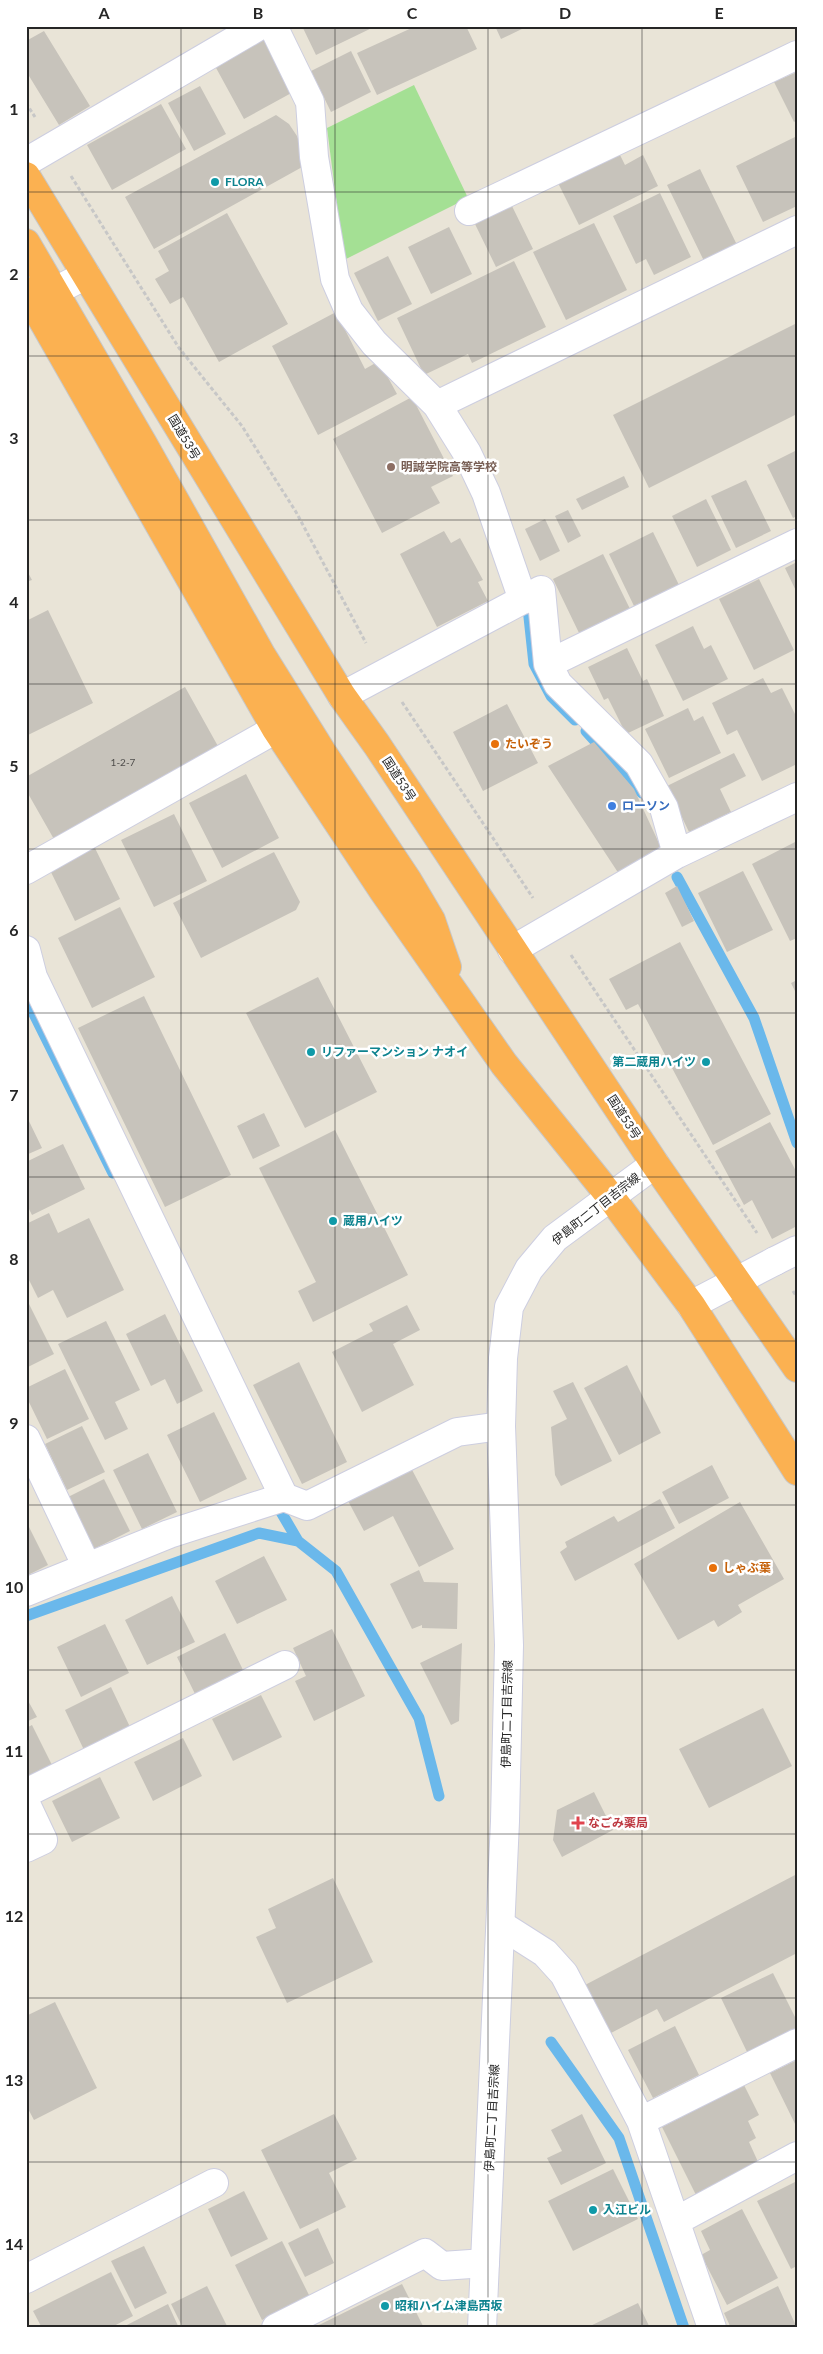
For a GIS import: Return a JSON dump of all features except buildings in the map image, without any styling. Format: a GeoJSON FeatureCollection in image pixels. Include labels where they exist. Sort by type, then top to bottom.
{"type":"FeatureCollection","features":[{"type":"Feature","properties":{"kind":"highway","name":"国道53号"},"geometry":{"type":"LineString","coordinates":[[26,176],[342,696],[655,1164],[797,1368]]}},
{"type":"Feature","properties":{"kind":"highway"},"geometry":{"type":"LineString","coordinates":[[26,243],[35,298],[276,729],[384,892],[504,1064],[610,1196],[691,1305],[797,1471]]}},
{"type":"Feature","properties":{"kind":"highway"},"geometry":{"type":"LineString","coordinates":[[35,298],[322,752],[408,881],[431,920],[458,998]]}},
{"type":"Feature","properties":{"kind":"street"},"geometry":{"type":"LineString","coordinates":[[26,162],[259,26]]}},
{"type":"Feature","properties":{"kind":"street"},"geometry":{"type":"LineString","coordinates":[[273,26],[310,102],[314,158],[335,279],[349,311],[374,343],[437,405],[467,453],[486,493],[523,600]]}},
{"type":"Feature","properties":{"kind":"street"},"geometry":{"type":"LineString","coordinates":[[468,211],[797,55]]}},
{"type":"Feature","properties":{"kind":"street"},"geometry":{"type":"LineString","coordinates":[[437,405],[797,230]]}},
{"type":"Feature","properties":{"kind":"street"},"geometry":{"type":"LineString","coordinates":[[35,298],[86,275]]}},
{"type":"Feature","properties":{"kind":"street"},"geometry":{"type":"LineString","coordinates":[[548,664],[797,543]]}},
{"type":"Feature","properties":{"kind":"street"},"geometry":{"type":"LineString","coordinates":[[342,696],[541,590],[548,664],[558,684],[639,764],[664,808],[677,854]]}},
{"type":"Feature","properties":{"kind":"street"},"geometry":{"type":"LineString","coordinates":[[26,870],[276,729]]}},
{"type":"Feature","properties":{"kind":"street"},"geometry":{"type":"LineString","coordinates":[[512,950],[677,854],[797,797]]}},
{"type":"Feature","properties":{"kind":"street"},"geometry":{"type":"LineString","coordinates":[[26,950],[34,977],[284,1497]]}},
{"type":"Feature","properties":{"kind":"street","name":"伊島町二丁目吉宗線"},"geometry":{"type":"LineString","coordinates":[[482,2328],[501,1925],[509,1645],[501,1426],[503,1358],[510,1307],[529,1269],[555,1238],[655,1164]]}},
{"type":"Feature","properties":{"kind":"street"},"geometry":{"type":"LineString","coordinates":[[691,1305],[786,1256]]}},
{"type":"Feature","properties":{"kind":"street"},"geometry":{"type":"LineString","coordinates":[[26,1592],[169,1534],[284,1497],[307,1506],[457,1432],[501,1426]]}},
{"type":"Feature","properties":{"kind":"street"},"geometry":{"type":"LineString","coordinates":[[26,1439],[87,1567]]}},
{"type":"Feature","properties":{"kind":"street"},"geometry":{"type":"LineString","coordinates":[[26,1793],[286,1665]]}},
{"type":"Feature","properties":{"kind":"street"},"geometry":{"type":"LineString","coordinates":[[26,1804],[43,1840],[26,1848]]}},
{"type":"Feature","properties":{"kind":"street"},"geometry":{"type":"LineString","coordinates":[[501,1925],[545,1953],[564,1974],[641,2122],[712,2328]]}},
{"type":"Feature","properties":{"kind":"street"},"geometry":{"type":"LineString","coordinates":[[641,2122],[797,2043]]}},
{"type":"Feature","properties":{"kind":"street"},"geometry":{"type":"LineString","coordinates":[[676,2221],[797,2156]]}},
{"type":"Feature","properties":{"kind":"street"},"geometry":{"type":"LineString","coordinates":[[26,2279],[214,2183]]}},
{"type":"Feature","properties":{"kind":"street"},"geometry":{"type":"LineString","coordinates":[[276,2328],[425,2253],[442,2266],[485,2263]]}},
{"type":"Feature","properties":{"kind":"green space"},"geometry":{"type":"Polygon","coordinates":[[[414,85],[468,198],[344,260],[327,128],[414,85]]]}},
{"type":"Feature","properties":{"kind":"waterway"},"geometry":{"type":"LineString","coordinates":[[528,608],[534,664],[551,696],[575,720]]}},
{"type":"Feature","properties":{"kind":"waterway"},"geometry":{"type":"LineString","coordinates":[[586,731],[642,793]]}},
{"type":"Feature","properties":{"kind":"waterway"},"geometry":{"type":"LineString","coordinates":[[677,877],[754,1018],[797,1143]]}},
{"type":"Feature","properties":{"kind":"waterway"},"geometry":{"type":"LineString","coordinates":[[26,998],[113,1173]]}},
{"type":"Feature","properties":{"kind":"waterway"},"geometry":{"type":"LineString","coordinates":[[281,1512],[298,1541]]}},
{"type":"Feature","properties":{"kind":"waterway"},"geometry":{"type":"LineString","coordinates":[[26,1616],[259,1533],[298,1541],[336,1571],[419,1718],[439,1796]]}},
{"type":"Feature","properties":{"kind":"waterway"},"geometry":{"type":"LineString","coordinates":[[551,2042],[619,2138],[684,2328]]}},
{"type":"Feature","properties":{"kind":"place","name":"FLORA"},"geometry":{"type":"Point","coordinates":[215,182]}},
{"type":"Feature","properties":{"kind":"place","name":"明誠学院高等学校"},"geometry":{"type":"Point","coordinates":[391,467]}},
{"type":"Feature","properties":{"kind":"place","name":"たいぞう"},"geometry":{"type":"Point","coordinates":[495,744]}},
{"type":"Feature","properties":{"kind":"place","name":"ローソン"},"geometry":{"type":"Point","coordinates":[612,806]}},
{"type":"Feature","properties":{"kind":"place","name":"リファーマンション ナオイ"},"geometry":{"type":"Point","coordinates":[311,1052]}},
{"type":"Feature","properties":{"kind":"place","name":"第二蔵用ハイツ"},"geometry":{"type":"Point","coordinates":[706,1062]}},
{"type":"Feature","properties":{"kind":"place","name":"蔵用ハイツ"},"geometry":{"type":"Point","coordinates":[333,1221]}},
{"type":"Feature","properties":{"kind":"place","name":"しゃぶ葉"},"geometry":{"type":"Point","coordinates":[713,1568]}},
{"type":"Feature","properties":{"kind":"place","name":"なごみ薬局"},"geometry":{"type":"Point","coordinates":[578,1823]}},
{"type":"Feature","properties":{"kind":"place","name":"入江ビル"},"geometry":{"type":"Point","coordinates":[593,2210]}},
{"type":"Feature","properties":{"kind":"place","name":"昭和ハイム津島西坂"},"geometry":{"type":"Point","coordinates":[385,2306]}}]}
